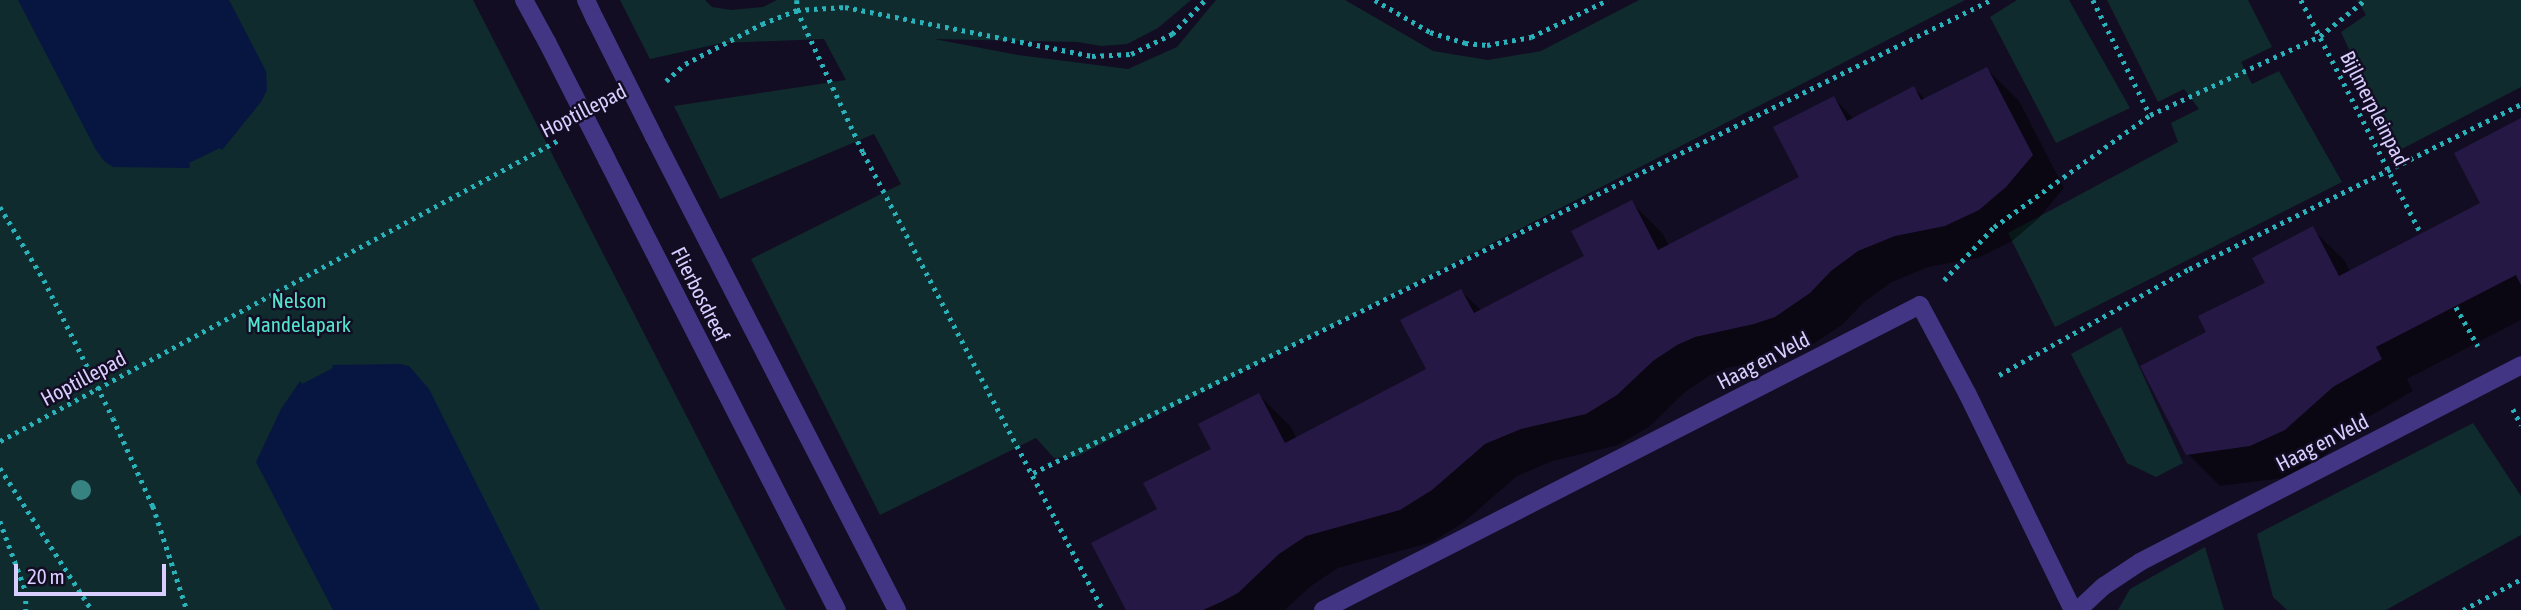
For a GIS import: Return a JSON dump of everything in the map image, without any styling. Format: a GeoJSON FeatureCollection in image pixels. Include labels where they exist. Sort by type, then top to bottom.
{"type":"FeatureCollection","features":[{"type":"Feature","properties":{"kind":"street","name":"Flierbosdreef"},"geometry":{"type":"LineString","coordinates":[[524,0],[837,610]]}},
{"type":"Feature","properties":{"kind":"street","name":"Flierbosdreef"},"geometry":{"type":"LineString","coordinates":[[586,0],[897,610]]}},
{"type":"Feature","properties":{"kind":"street","name":"Haag en Veld"},"geometry":{"type":"LineString","coordinates":[[1323,610],[1920,305],[2076,610],[2104,586],[2140,562],[2521,365]]}},
{"type":"Feature","properties":{"kind":"path"},"geometry":{"type":"LineString","coordinates":[[797,0],[797,10],[863,152],[1103,610]]}},
{"type":"Feature","properties":{"kind":"path","name":"Hoptillepad"},"geometry":{"type":"LineString","coordinates":[[658,89],[685,64],[762,24],[797,10],[845,7],[1092,56],[1131,54],[1172,34],[1205,0]]}},
{"type":"Feature","properties":{"kind":"path"},"geometry":{"type":"LineString","coordinates":[[1375,0],[1430,32],[1465,43],[1487,45],[1531,37],[1608,0]]}},
{"type":"Feature","properties":{"kind":"path"},"geometry":{"type":"LineString","coordinates":[[1033,473],[1991,0]]}},
{"type":"Feature","properties":{"kind":"path"},"geometry":{"type":"LineString","coordinates":[[2093,0],[2150,115]]}},
{"type":"Feature","properties":{"kind":"path","name":"Bijlmerpleinpad"},"geometry":{"type":"LineString","coordinates":[[2301,0],[2419,230]]}},
{"type":"Feature","properties":{"kind":"path"},"geometry":{"type":"LineString","coordinates":[[1920,305],[1994,227],[2150,115],[2320,36],[2365,0]]}},
{"type":"Feature","properties":{"kind":"path"},"geometry":{"type":"LineString","coordinates":[[1967,393],[2189,269],[2521,104]]}},
{"type":"Feature","properties":{"kind":"path","name":"Hoptillepad"},"geometry":{"type":"LineString","coordinates":[[0,441],[562,138]]}},
{"type":"Feature","properties":{"kind":"path"},"geometry":{"type":"LineString","coordinates":[[0,207],[44,280],[153,506],[187,610]]}},
{"type":"Feature","properties":{"kind":"path"},"geometry":{"type":"LineString","coordinates":[[2456,307],[2496,377]]}},
{"type":"Feature","properties":{"kind":"path"},"geometry":{"type":"LineString","coordinates":[[0,468],[92,610]]}},
{"type":"Feature","properties":{"kind":"path"},"geometry":{"type":"LineString","coordinates":[[0,521],[26,592],[26,610]]}},
{"type":"Feature","properties":{"kind":"path"},"geometry":{"type":"LineString","coordinates":[[2462,610],[2521,579]]}},
{"type":"Feature","properties":{"kind":"green space","name":"Nelson Mandelapark"},"geometry":{"type":"Polygon","coordinates":[[[0,0],[473,0],[786,610],[0,610],[0,0]]]}},
{"type":"Feature","properties":{"kind":"green space"},"geometry":{"type":"Polygon","coordinates":[[[620,0],[705,0],[712,7],[731,10],[763,7],[777,0],[1191,0],[1158,28],[1127,44],[1101,46],[1078,42],[934,39],[1018,55],[1128,69],[1177,47],[1216,0],[1345,0],[1433,51],[1488,60],[1541,51],[1639,0],[1965,0],[1076,457],[1054,458],[1036,438],[880,515],[751,259],[901,184],[874,134],[720,199],[674,106],[846,80],[824,39],[722,43],[650,59],[620,0]]]}},
{"type":"Feature","properties":{"kind":"green space"},"geometry":{"type":"Polygon","coordinates":[[[2017,0],[2069,0],[2130,108],[2056,143],[1990,17],[2017,0]]]}},
{"type":"Feature","properties":{"kind":"green space"},"geometry":{"type":"Polygon","coordinates":[[[2107,0],[2248,0],[2272,47],[2241,62],[2252,84],[2279,71],[2342,182],[2055,327],[2008,233],[2178,142],[2171,123],[2199,109],[2184,89],[2158,102],[2107,0]]]}},
{"type":"Feature","properties":{"kind":"green space"},"geometry":{"type":"Polygon","coordinates":[[[2357,0],[2521,0],[2521,87],[2396,152],[2341,32],[2366,15],[2357,0]]]}},
{"type":"Feature","properties":{"kind":"green space"},"geometry":{"type":"Polygon","coordinates":[[[2121,327],[2183,463],[2156,477],[2127,463],[2071,354],[2121,327]]]}},
{"type":"Feature","properties":{"kind":"green space"},"geometry":{"type":"Polygon","coordinates":[[[2473,423],[2521,496],[2521,535],[2386,610],[2287,610],[2273,597],[2257,534],[2473,423]]]}},
{"type":"Feature","properties":{"kind":"green space"},"geometry":{"type":"Polygon","coordinates":[[[2205,547],[2224,610],[2118,610],[2130,589],[2205,547]]]}},
{"type":"Feature","properties":{"kind":"water"},"geometry":{"type":"Polygon","coordinates":[[[18,0],[229,0],[266,71],[267,90],[261,102],[222,150],[220,148],[189,163],[190,168],[113,167],[104,161],[96,150],[18,0]]]}},
{"type":"Feature","properties":{"kind":"water"},"geometry":{"type":"Polygon","coordinates":[[[332,365],[409,366],[429,389],[540,610],[333,610],[256,462],[281,409],[300,381],[302,384],[333,368],[332,365]]]}},
{"type":"Feature","properties":{"kind":"building"},"geometry":{"type":"Polygon","coordinates":[[[1987,67],[2033,155],[2006,187],[1979,210],[1945,226],[1895,236],[1858,251],[1831,271],[1810,293],[1775,317],[1695,337],[1677,345],[1653,361],[1617,395],[1586,414],[1521,429],[1485,444],[1432,490],[1400,510],[1306,536],[1279,554],[1238,593],[1221,602],[1203,610],[1126,610],[1091,543],[1157,509],[1143,483],[1211,449],[1198,424],[1259,393],[1285,443],[1426,369],[1400,320],[1461,289],[1474,313],[1584,256],[1571,231],[1632,200],[1658,250],[1799,177],[1773,127],[1834,96],[1847,121],[1914,86],[1921,100],[1987,67]]]}},
{"type":"Feature","properties":{"kind":"building"},"geometry":{"type":"Polygon","coordinates":[[[2521,118],[2521,285],[2516,275],[2376,347],[2382,359],[2333,387],[2285,430],[2250,446],[2186,455],[2140,366],[2206,332],[2198,316],[2265,283],[2252,258],[2313,226],[2339,276],[2480,203],[2454,153],[2521,118]]]}}]}
